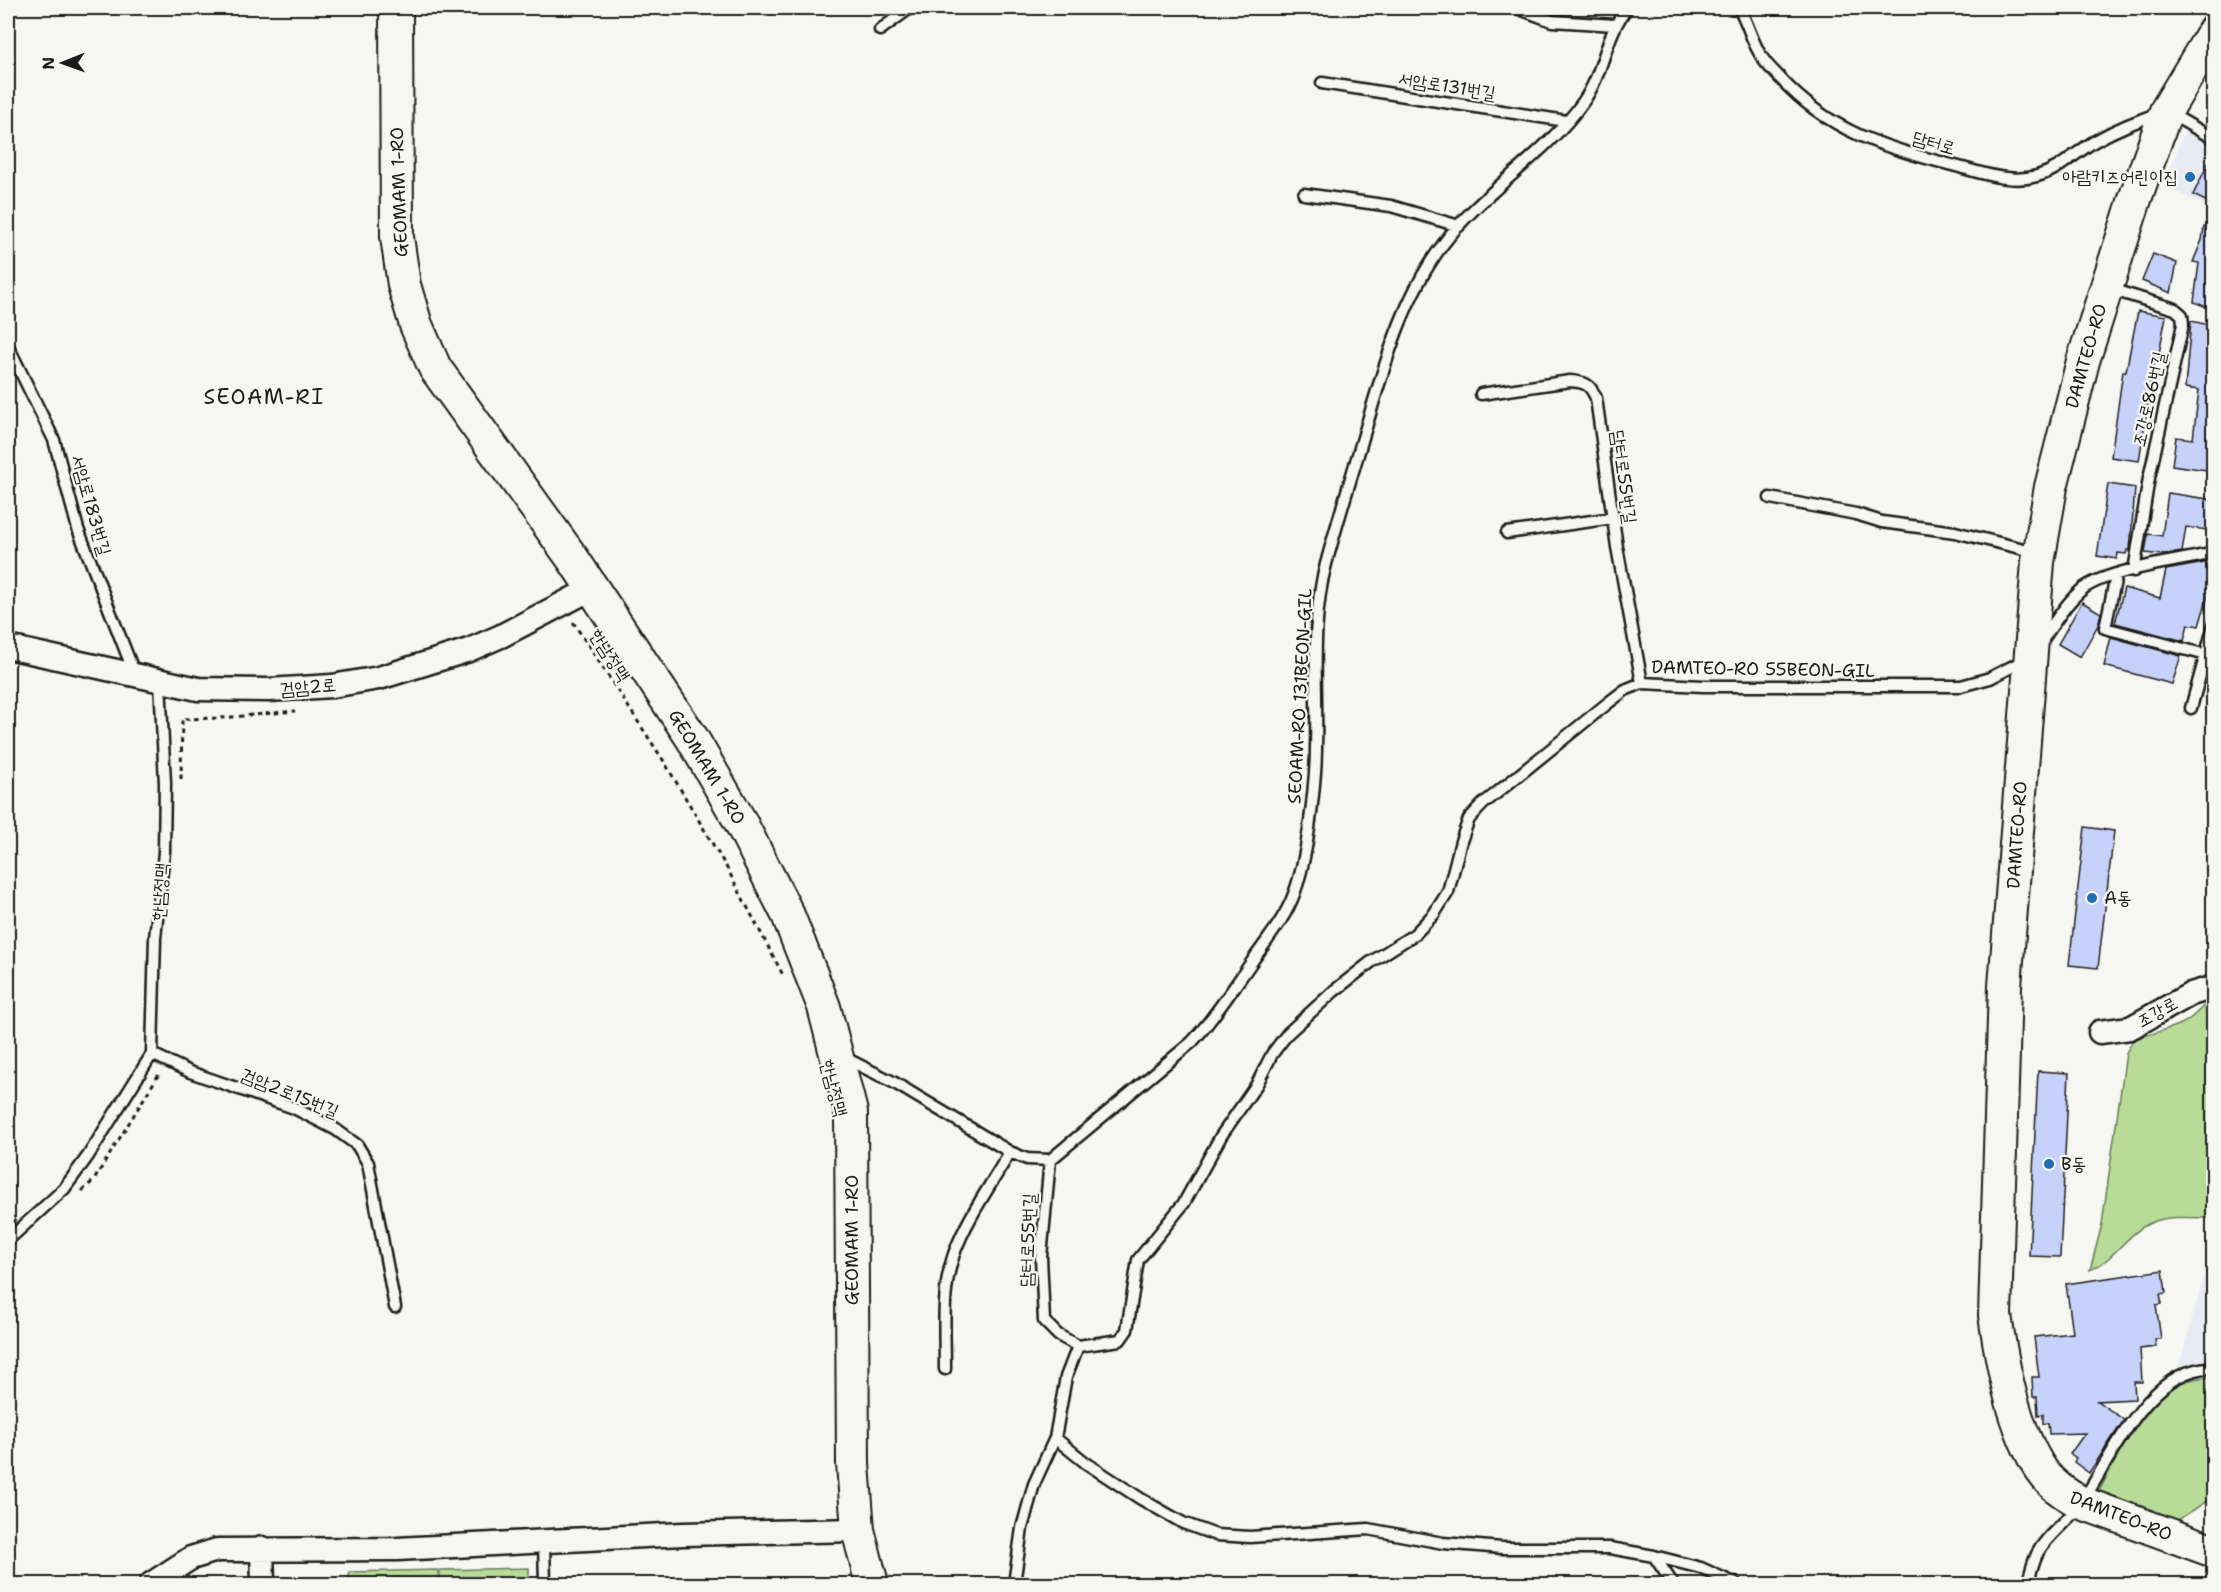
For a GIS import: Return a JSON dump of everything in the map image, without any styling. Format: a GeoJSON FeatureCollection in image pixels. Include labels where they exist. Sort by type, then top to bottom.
{"type":"FeatureCollection","features":[{"type":"Feature","properties":{"kind":"street","name":"GEOMAM 1-RO"},"geometry":{"type":"LineString","coordinates":[[396,8],[397,237],[404,285],[416,325],[435,368],[592,588],[692,738],[740,821],[788,915],[824,1007],[838,1054],[851,1112],[853,1464],[858,1530],[872,1584]]}},
{"type":"Feature","properties":{"kind":"street","name":"DAMTEO-RO"},"geometry":{"type":"LineString","coordinates":[[2214,31],[2166,111],[2106,288],[2066,425],[2039,553],[2005,986],[1995,1315],[2002,1362],[2024,1433],[2042,1471],[2062,1493],[2082,1503],[2214,1551]]}},
{"type":"Feature","properties":{"kind":"street","name":"검암2로"},"geometry":{"type":"LineString","coordinates":[[8,647],[198,689],[269,690],[332,686],[379,678],[420,667],[490,641],[592,588]]}},
{"type":"Feature","properties":{"kind":"street","name":"조강로"},"geometry":{"type":"LineString","coordinates":[[2100,1032],[2130,1028],[2191,994],[2214,987]]}},
{"type":"Feature","properties":{"kind":"street"},"geometry":{"type":"LineString","coordinates":[[151,1584],[191,1558],[217,1550],[397,1549],[683,1534],[858,1530]]}},
{"type":"Feature","properties":{"kind":"street"},"geometry":{"type":"LineString","coordinates":[[262,1548],[263,1584]]}},
{"type":"Feature","properties":{"kind":"lane"},"geometry":{"type":"LineString","coordinates":[[880,30],[910,8]]}},
{"type":"Feature","properties":{"kind":"lane"},"geometry":{"type":"LineString","coordinates":[[1517,8],[1552,21],[1615,25]]}},
{"type":"Feature","properties":{"kind":"lane","name":"SEOAM-RO 131BEON-GIL"},"geometry":{"type":"LineString","coordinates":[[1050,1160],[1197,1036],[1276,927],[1294,895],[1302,862],[1315,773],[1314,686],[1325,568],[1377,391],[1399,329],[1419,283],[1443,243],[1458,226],[1531,159],[1582,104],[1596,81],[1615,25],[1628,8]]}},
{"type":"Feature","properties":{"kind":"lane","name":"담터로"},"geometry":{"type":"LineString","coordinates":[[1739,8],[1761,57],[1793,93],[1834,124],[1870,142],[1983,173],[2015,180],[2037,176],[2060,166],[2094,142],[2128,124],[2166,111]]}},
{"type":"Feature","properties":{"kind":"lane","name":"서암로131번길"},"geometry":{"type":"LineString","coordinates":[[1322,83],[1566,121]]}},
{"type":"Feature","properties":{"kind":"lane"},"geometry":{"type":"LineString","coordinates":[[2166,111],[2214,139]]}},
{"type":"Feature","properties":{"kind":"lane"},"geometry":{"type":"LineString","coordinates":[[1304,194],[1391,206],[1458,226]]}},
{"type":"Feature","properties":{"kind":"lane","name":"조강로86번길"},"geometry":{"type":"LineString","coordinates":[[2106,288],[2175,309],[2182,315],[2183,324],[2149,478],[2134,571]]}},
{"type":"Feature","properties":{"kind":"lane","name":"서암로183번길"},"geometry":{"type":"LineString","coordinates":[[8,346],[54,440],[78,529],[135,675]]}},
{"type":"Feature","properties":{"kind":"lane","name":"담터로55번길"},"geometry":{"type":"LineString","coordinates":[[1481,394],[1570,381],[1582,382],[1591,386],[1596,398],[1613,518],[1642,683]]}},
{"type":"Feature","properties":{"kind":"lane"},"geometry":{"type":"LineString","coordinates":[[1770,498],[1856,514],[1892,524],[1955,532],[2039,553]]}},
{"type":"Feature","properties":{"kind":"lane"},"geometry":{"type":"LineString","coordinates":[[1507,533],[1613,518]]}},
{"type":"Feature","properties":{"kind":"lane"},"geometry":{"type":"LineString","coordinates":[[2030,658],[2070,601],[2086,587],[2134,571],[2214,553]]}},
{"type":"Feature","properties":{"kind":"lane"},"geometry":{"type":"LineString","coordinates":[[2116,576],[2105,628],[2209,656]]}},
{"type":"Feature","properties":{"kind":"lane"},"geometry":{"type":"LineString","coordinates":[[2191,708],[2209,656],[2214,625]]}},
{"type":"Feature","properties":{"kind":"lane","name":"DAMTEO-RO 55BEON-GIL"},"geometry":{"type":"LineString","coordinates":[[1078,1346],[1120,1340],[1127,1330],[1138,1260],[1184,1203],[1221,1136],[1257,1084],[1272,1054],[1288,1033],[1334,991],[1371,962],[1415,934],[1434,914],[1448,892],[1469,819],[1506,784],[1625,690],[1642,683],[1703,686],[1960,686],[1990,678],[2030,658]]}},
{"type":"Feature","properties":{"kind":"lane"},"geometry":{"type":"LineString","coordinates":[[8,1240],[64,1189],[88,1156],[152,1054],[155,938],[164,852],[165,783],[160,681]]}},
{"type":"Feature","properties":{"kind":"lane","name":"검암2로15번길"},"geometry":{"type":"LineString","coordinates":[[152,1054],[190,1072],[294,1108],[336,1128],[357,1145],[368,1163],[395,1306]]}},
{"type":"Feature","properties":{"kind":"lane"},"geometry":{"type":"LineString","coordinates":[[838,1054],[893,1082],[1010,1152],[1027,1159],[1050,1160]]}},
{"type":"Feature","properties":{"kind":"lane"},"geometry":{"type":"LineString","coordinates":[[945,1369],[945,1311],[953,1256],[963,1234],[1010,1152]]}},
{"type":"Feature","properties":{"kind":"lane","name":"담터로55번길"},"geometry":{"type":"LineString","coordinates":[[1050,1160],[1041,1257],[1044,1321],[1058,1335],[1078,1346]]}},
{"type":"Feature","properties":{"kind":"lane"},"geometry":{"type":"LineString","coordinates":[[1014,1584],[1022,1528],[1034,1484],[1055,1438],[1066,1377],[1078,1346]]}},
{"type":"Feature","properties":{"kind":"lane"},"geometry":{"type":"LineString","coordinates":[[2027,1584],[2038,1553],[2082,1503],[2140,1411],[2159,1390],[2182,1373],[2200,1368],[2214,1368]]}},
{"type":"Feature","properties":{"kind":"lane"},"geometry":{"type":"LineString","coordinates":[[1055,1438],[1086,1463],[1142,1499],[1183,1523],[1216,1535],[1250,1537],[1368,1529],[1443,1543],[1502,1548],[1610,1548],[1701,1568],[1736,1584]]}},
{"type":"Feature","properties":{"kind":"lane"},"geometry":{"type":"LineString","coordinates":[[544,1543],[545,1584]]}},
{"type":"Feature","properties":{"kind":"lane"},"geometry":{"type":"LineString","coordinates":[[1653,1556],[1673,1584]]}},
{"type":"Feature","properties":{"kind":"path","name":"한남정맥"},"geometry":{"type":"LineString","coordinates":[[562,625],[572,621],[665,763],[728,870],[786,981]]}},
{"type":"Feature","properties":{"kind":"path"},"geometry":{"type":"LineString","coordinates":[[181,787],[182,719],[222,718],[298,710]]}},
{"type":"Feature","properties":{"kind":"path"},"geometry":{"type":"LineString","coordinates":[[77,1196],[94,1180],[167,1061]]}},
{"type":"Feature","properties":{"kind":"shaded area","name":"아람키즈어린이집"},"geometry":{"type":"Polygon","coordinates":[[[2186,128],[2213,142],[2213,210],[2164,185],[2186,128]]]}},
{"type":"Feature","properties":{"kind":"shaded area"},"geometry":{"type":"Polygon","coordinates":[[[2213,1243],[2213,1362],[2194,1362],[2179,1366],[2213,1243]]]}},
{"type":"Feature","properties":{"kind":"green space"},"geometry":{"type":"Polygon","coordinates":[[[2213,1001],[2213,1218],[2175,1218],[2153,1222],[2136,1232],[2107,1260],[2090,1270],[2102,1224],[2126,1053],[2133,1040],[2183,1023],[2213,1001]]]}},
{"type":"Feature","properties":{"kind":"green space"},"geometry":{"type":"Polygon","coordinates":[[[2213,1377],[2213,1497],[2172,1524],[2098,1493],[2130,1436],[2161,1396],[2182,1382],[2213,1377]]]}},
{"type":"Feature","properties":{"kind":"green space"},"geometry":{"type":"Polygon","coordinates":[[[529,1568],[529,1584],[440,1584],[440,1570],[529,1568]]]}},
{"type":"Feature","properties":{"kind":"green space"},"geometry":{"type":"Polygon","coordinates":[[[438,1570],[438,1584],[349,1584],[349,1572],[438,1570]]]}},
{"type":"Feature","properties":{"kind":"building"},"geometry":{"type":"Polygon","coordinates":[[[2214,151],[2214,205],[2193,195],[2214,151]]]}},
{"type":"Feature","properties":{"kind":"building"},"geometry":{"type":"Polygon","coordinates":[[[2214,215],[2214,310],[2194,302],[2199,263],[2193,262],[2202,240],[2204,227],[2208,227],[2214,215]]]}},
{"type":"Feature","properties":{"kind":"building"},"geometry":{"type":"Polygon","coordinates":[[[2153,254],[2177,263],[2171,293],[2142,281],[2153,254]]]}},
{"type":"Feature","properties":{"kind":"building"},"geometry":{"type":"Polygon","coordinates":[[[2138,311],[2166,316],[2158,359],[2155,359],[2139,461],[2111,457],[2123,371],[2126,371],[2138,311]]]}},
{"type":"Feature","properties":{"kind":"building"},"geometry":{"type":"Polygon","coordinates":[[[2191,321],[2214,326],[2214,471],[2172,465],[2176,437],[2193,439],[2199,390],[2185,388],[2191,321]]]}},
{"type":"Feature","properties":{"kind":"building"},"geometry":{"type":"Polygon","coordinates":[[[2108,484],[2135,488],[2130,550],[2127,550],[2126,554],[2118,553],[2117,559],[2097,556],[2108,484]]]}},
{"type":"Feature","properties":{"kind":"building"},"geometry":{"type":"Polygon","coordinates":[[[2168,493],[2214,500],[2214,531],[2186,527],[2182,552],[2163,555],[2145,553],[2148,534],[2162,536],[2168,493]]]}},
{"type":"Feature","properties":{"kind":"building"},"geometry":{"type":"Polygon","coordinates":[[[2214,562],[2214,575],[2199,626],[2188,624],[2184,641],[2115,623],[2124,588],[2160,598],[2166,570],[2214,562]]]}},
{"type":"Feature","properties":{"kind":"building"},"geometry":{"type":"Polygon","coordinates":[[[2082,602],[2101,613],[2098,625],[2080,657],[2058,644],[2082,602]]]}},
{"type":"Feature","properties":{"kind":"building"},"geometry":{"type":"Polygon","coordinates":[[[2111,637],[2181,656],[2172,684],[2104,666],[2111,637]]]}},
{"type":"Feature","properties":{"kind":"building","name":"A동"},"geometry":{"type":"Polygon","coordinates":[[[2085,827],[2114,831],[2098,968],[2069,965],[2085,827]]]}},
{"type":"Feature","properties":{"kind":"building","name":"B동"},"geometry":{"type":"Polygon","coordinates":[[[2038,1071],[2069,1073],[2060,1257],[2029,1256],[2038,1071]]]}},
{"type":"Feature","properties":{"kind":"building"},"geometry":{"type":"Polygon","coordinates":[[[2163,1270],[2166,1293],[2160,1294],[2162,1304],[2156,1305],[2161,1339],[2155,1339],[2156,1347],[2140,1349],[2142,1382],[2134,1382],[2135,1399],[2097,1401],[2124,1420],[2089,1473],[2074,1462],[2076,1458],[2070,1454],[2085,1433],[2049,1434],[2048,1423],[2043,1424],[2043,1414],[2038,1415],[2037,1397],[2033,1397],[2032,1377],[2039,1377],[2034,1337],[2073,1333],[2066,1284],[2163,1270]]]}},
{"type":"Feature","properties":{"kind":"place","name":"아람키즈어린이집"},"geometry":{"type":"Point","coordinates":[2190,177]}},
{"type":"Feature","properties":{"kind":"place","name":"A동"},"geometry":{"type":"Point","coordinates":[2092,898]}},
{"type":"Feature","properties":{"kind":"place","name":"B동"},"geometry":{"type":"Point","coordinates":[2049,1164]}},
{"type":"Feature","properties":{"kind":"district","name":"SEOAM-RI"},"geometry":{"type":"Point","coordinates":[264,397]}}]}
